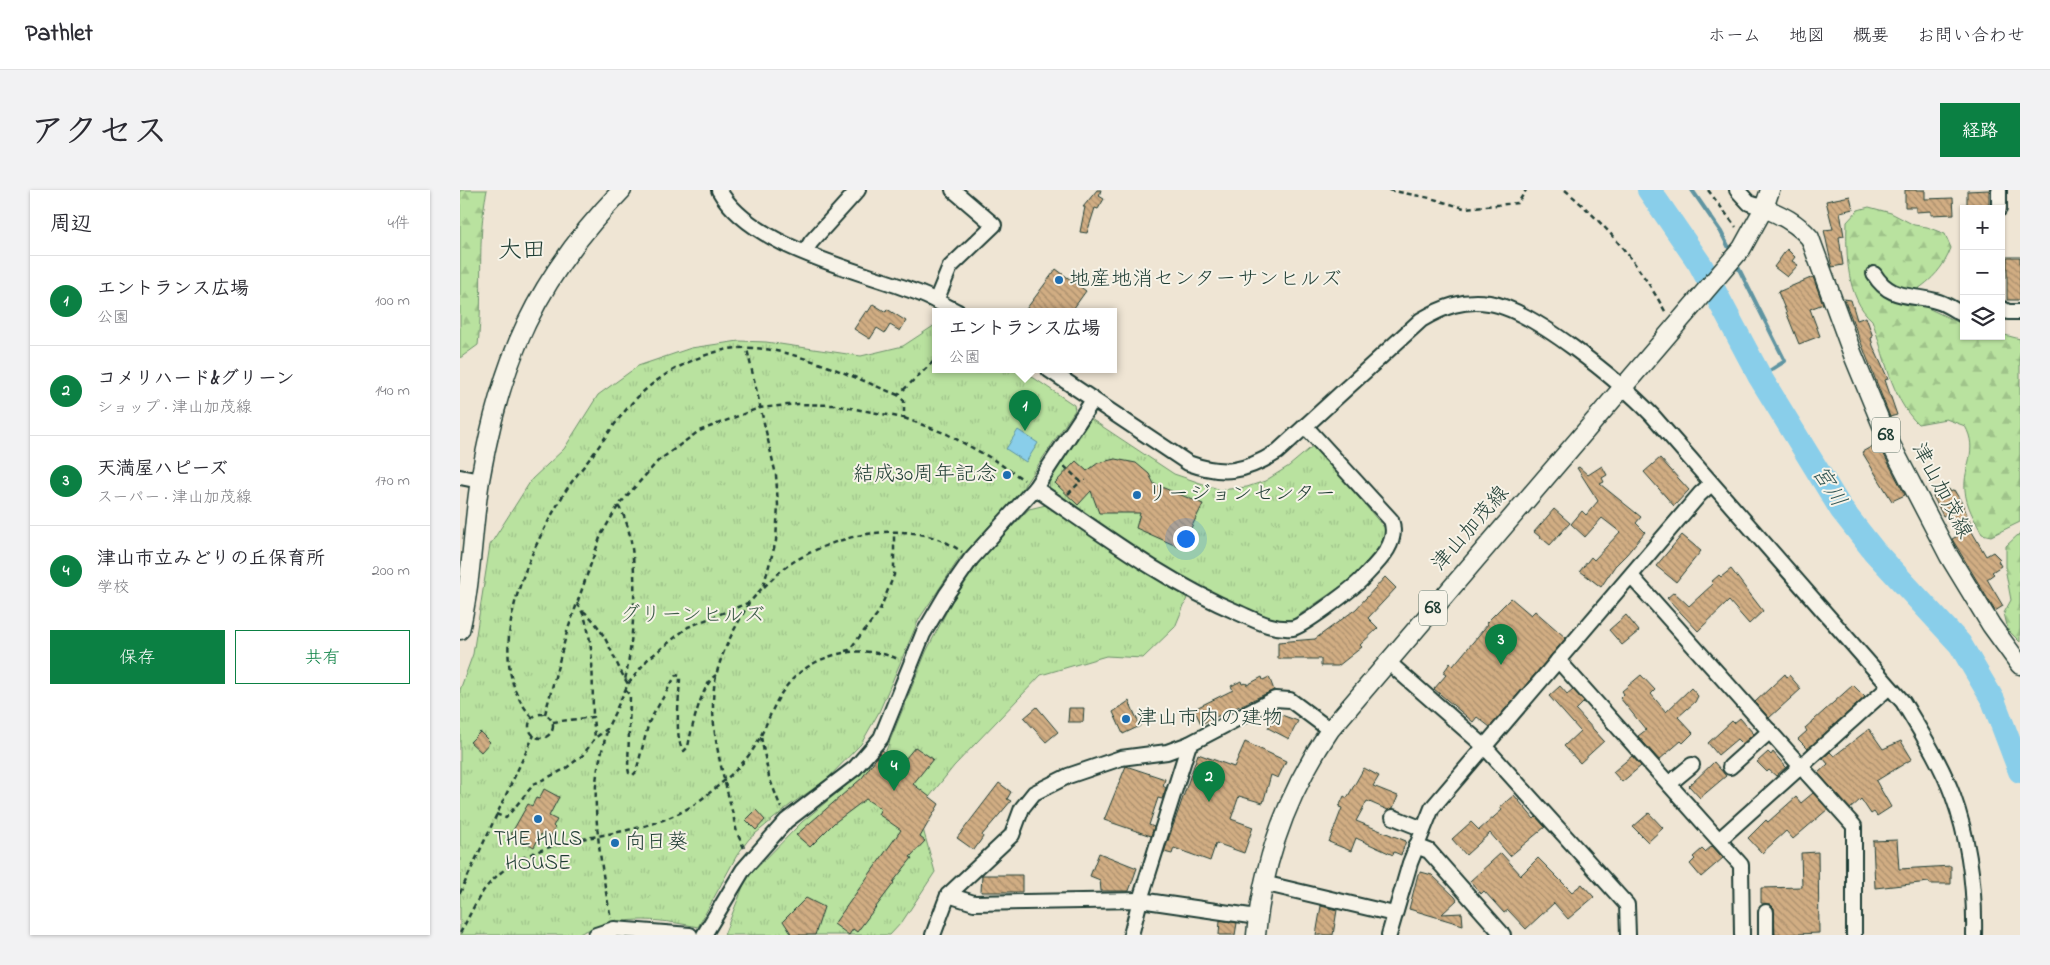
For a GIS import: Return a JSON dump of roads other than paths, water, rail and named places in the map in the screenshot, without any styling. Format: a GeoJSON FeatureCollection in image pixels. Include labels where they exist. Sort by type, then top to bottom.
{"type":"FeatureCollection","features":[{"type":"Feature","properties":{"kind":"main road"},"geometry":{"type":"LineString","coordinates":[[460,630],[480,481],[497,401],[517,341],[535,303],[558,266],[599,213],[622,190]]}},
{"type":"Feature","properties":{"kind":"main road","name":"津山加茂線"},"geometry":{"type":"LineString","coordinates":[[1256,935],[1263,883],[1274,842],[1308,762],[1330,730],[1745,243],[1764,208],[1770,190]]}},
{"type":"Feature","properties":{"kind":"main road","name":"津山加茂線"},"geometry":{"type":"LineString","coordinates":[[1764,208],[1785,217],[1802,229],[1810,238],[1853,354],[1886,435],[1949,556],[1998,636],[2020,665]]}},
{"type":"Feature","properties":{"kind":"street"},"geometry":{"type":"LineString","coordinates":[[720,190],[741,217],[758,230],[805,252],[950,308]]}},
{"type":"Feature","properties":{"kind":"street"},"geometry":{"type":"LineString","coordinates":[[805,252],[811,242],[858,190]]}},
{"type":"Feature","properties":{"kind":"street"},"geometry":{"type":"LineString","coordinates":[[936,301],[950,267],[994,225],[953,190]]}},
{"type":"Feature","properties":{"kind":"street"},"geometry":{"type":"LineString","coordinates":[[1738,190],[1750,203],[1764,208]]}},
{"type":"Feature","properties":{"kind":"street"},"geometry":{"type":"LineString","coordinates":[[1999,205],[2000,190]]}},
{"type":"Feature","properties":{"kind":"street"},"geometry":{"type":"LineString","coordinates":[[1874,274],[1885,289],[1893,293],[1940,302],[1960,313]]}},
{"type":"Feature","properties":{"kind":"street"},"geometry":{"type":"LineString","coordinates":[[1053,373],[1188,463],[1205,469],[1239,470],[1256,466],[1277,452],[1421,320],[1453,304],[1472,301],[1491,303],[1512,310],[1543,328],[1624,387],[1652,415],[1902,702],[1928,744],[1953,796],[1966,843],[1975,908],[1974,935]]}},
{"type":"Feature","properties":{"kind":"street"},"geometry":{"type":"LineString","coordinates":[[2005,312],[2020,312]]}},
{"type":"Feature","properties":{"kind":"street"},"geometry":{"type":"LineString","coordinates":[[704,935],[750,861],[786,821],[855,768],[881,738],[923,634],[971,559],[1035,488],[1093,400]]}},
{"type":"Feature","properties":{"kind":"street"},"geometry":{"type":"LineString","coordinates":[[1035,488],[1181,586],[1275,629],[1295,628],[1353,588],[1382,557],[1391,542],[1394,529],[1390,520],[1305,426]]}},
{"type":"Feature","properties":{"kind":"street"},"geometry":{"type":"LineString","coordinates":[[460,477],[480,481]]}},
{"type":"Feature","properties":{"kind":"street"},"geometry":{"type":"LineString","coordinates":[[1389,935],[1416,846],[1432,808],[1700,494],[1711,484]]}},
{"type":"Feature","properties":{"kind":"street"},"geometry":{"type":"LineString","coordinates":[[1631,576],[1854,826],[1854,935]]}},
{"type":"Feature","properties":{"kind":"street"},"geometry":{"type":"LineString","coordinates":[[1558,660],[1741,865],[1742,935]]}},
{"type":"Feature","properties":{"kind":"street"},"geometry":{"type":"LineString","coordinates":[[1387,661],[1484,746],[1627,905],[1628,935]]}},
{"type":"Feature","properties":{"kind":"street"},"geometry":{"type":"LineString","coordinates":[[1719,840],[1889,687]]}},
{"type":"Feature","properties":{"kind":"street"},"geometry":{"type":"LineString","coordinates":[[933,935],[948,895],[1012,835],[1022,808],[1034,793],[1068,776],[1121,758],[1167,752],[1189,744],[1275,700],[1290,700],[1330,730]]}},
{"type":"Feature","properties":{"kind":"street"},"geometry":{"type":"LineString","coordinates":[[1730,767],[1770,730]]}},
{"type":"Feature","properties":{"kind":"street"},"geometry":{"type":"LineString","coordinates":[[1131,935],[1140,900],[1189,744]]}},
{"type":"Feature","properties":{"kind":"street"},"geometry":{"type":"LineString","coordinates":[[1670,784],[1692,765]]}},
{"type":"Feature","properties":{"kind":"street"},"geometry":{"type":"LineString","coordinates":[[1393,817],[1423,829]]}},
{"type":"Feature","properties":{"kind":"street"},"geometry":{"type":"LineString","coordinates":[[1416,846],[1429,851],[1504,935]]}},
{"type":"Feature","properties":{"kind":"street"},"geometry":{"type":"LineString","coordinates":[[1263,883],[1394,914]]}},
{"type":"Feature","properties":{"kind":"street"},"geometry":{"type":"LineString","coordinates":[[948,895],[974,903],[1140,900],[1258,917]]}},
{"type":"Feature","properties":{"kind":"street"},"geometry":{"type":"LineString","coordinates":[[1766,912],[1766,935]]}},
{"type":"Feature","properties":{"kind":"street"},"geometry":{"type":"LineString","coordinates":[[596,935],[614,929],[690,935]]}},
{"type":"Feature","properties":{"kind":"water"},"geometry":{"type":"Polygon","coordinates":[[[1018,430],[1038,443],[1026,462],[1006,449],[1018,430]]]}},
{"type":"Feature","properties":{"kind":"waterway","name":"宮川"},"geometry":{"type":"LineString","coordinates":[[1649,190],[1700,264],[1760,377],[1841,509],[1874,551],[1960,644],[1993,700],[2020,771]]}},
{"type":"Feature","properties":{"kind":"waterway"},"geometry":{"type":"LineString","coordinates":[[1692,190],[1721,232],[1731,252]]}},
{"type":"Feature","properties":{"kind":"waterway"},"geometry":{"type":"LineString","coordinates":[[1736,263],[1785,361],[1760,377]]}},
{"type":"Feature","properties":{"kind":"place","name":"地産地消センターサンヒルズ"},"geometry":{"type":"Point","coordinates":[1059,280]}},
{"type":"Feature","properties":{"kind":"place","name":"エントランス広場"},"geometry":{"type":"Point","coordinates":[1025,431]}},
{"type":"Feature","properties":{"kind":"place","name":"結成30周年記念"},"geometry":{"type":"Point","coordinates":[1007,475]}},
{"type":"Feature","properties":{"kind":"place","name":"リージョンセンター"},"geometry":{"type":"Point","coordinates":[1137,495]}},
{"type":"Feature","properties":{"kind":"place","name":"天満屋ハピーズ"},"geometry":{"type":"Point","coordinates":[1501,665]}},
{"type":"Feature","properties":{"kind":"place","name":"津山市内の建物"},"geometry":{"type":"Point","coordinates":[1126,719]}},
{"type":"Feature","properties":{"kind":"place","name":"津山市立みどりの丘保育所"},"geometry":{"type":"Point","coordinates":[894,791]}},
{"type":"Feature","properties":{"kind":"place","name":"コメリハード&グリーン"},"geometry":{"type":"Point","coordinates":[1209,802]}},
{"type":"Feature","properties":{"kind":"place","name":"THE HILLS HOUSE"},"geometry":{"type":"Point","coordinates":[538,819]}},
{"type":"Feature","properties":{"kind":"place","name":"向日葵"},"geometry":{"type":"Point","coordinates":[615,843]}},
{"type":"Feature","properties":{"kind":"district","name":"大田"},"geometry":{"type":"Point","coordinates":[522,251]}},
{"type":"Feature","properties":{"kind":"park label","name":"グリーンヒルズ"},"geometry":{"type":"Point","coordinates":[692,616]}}]}
